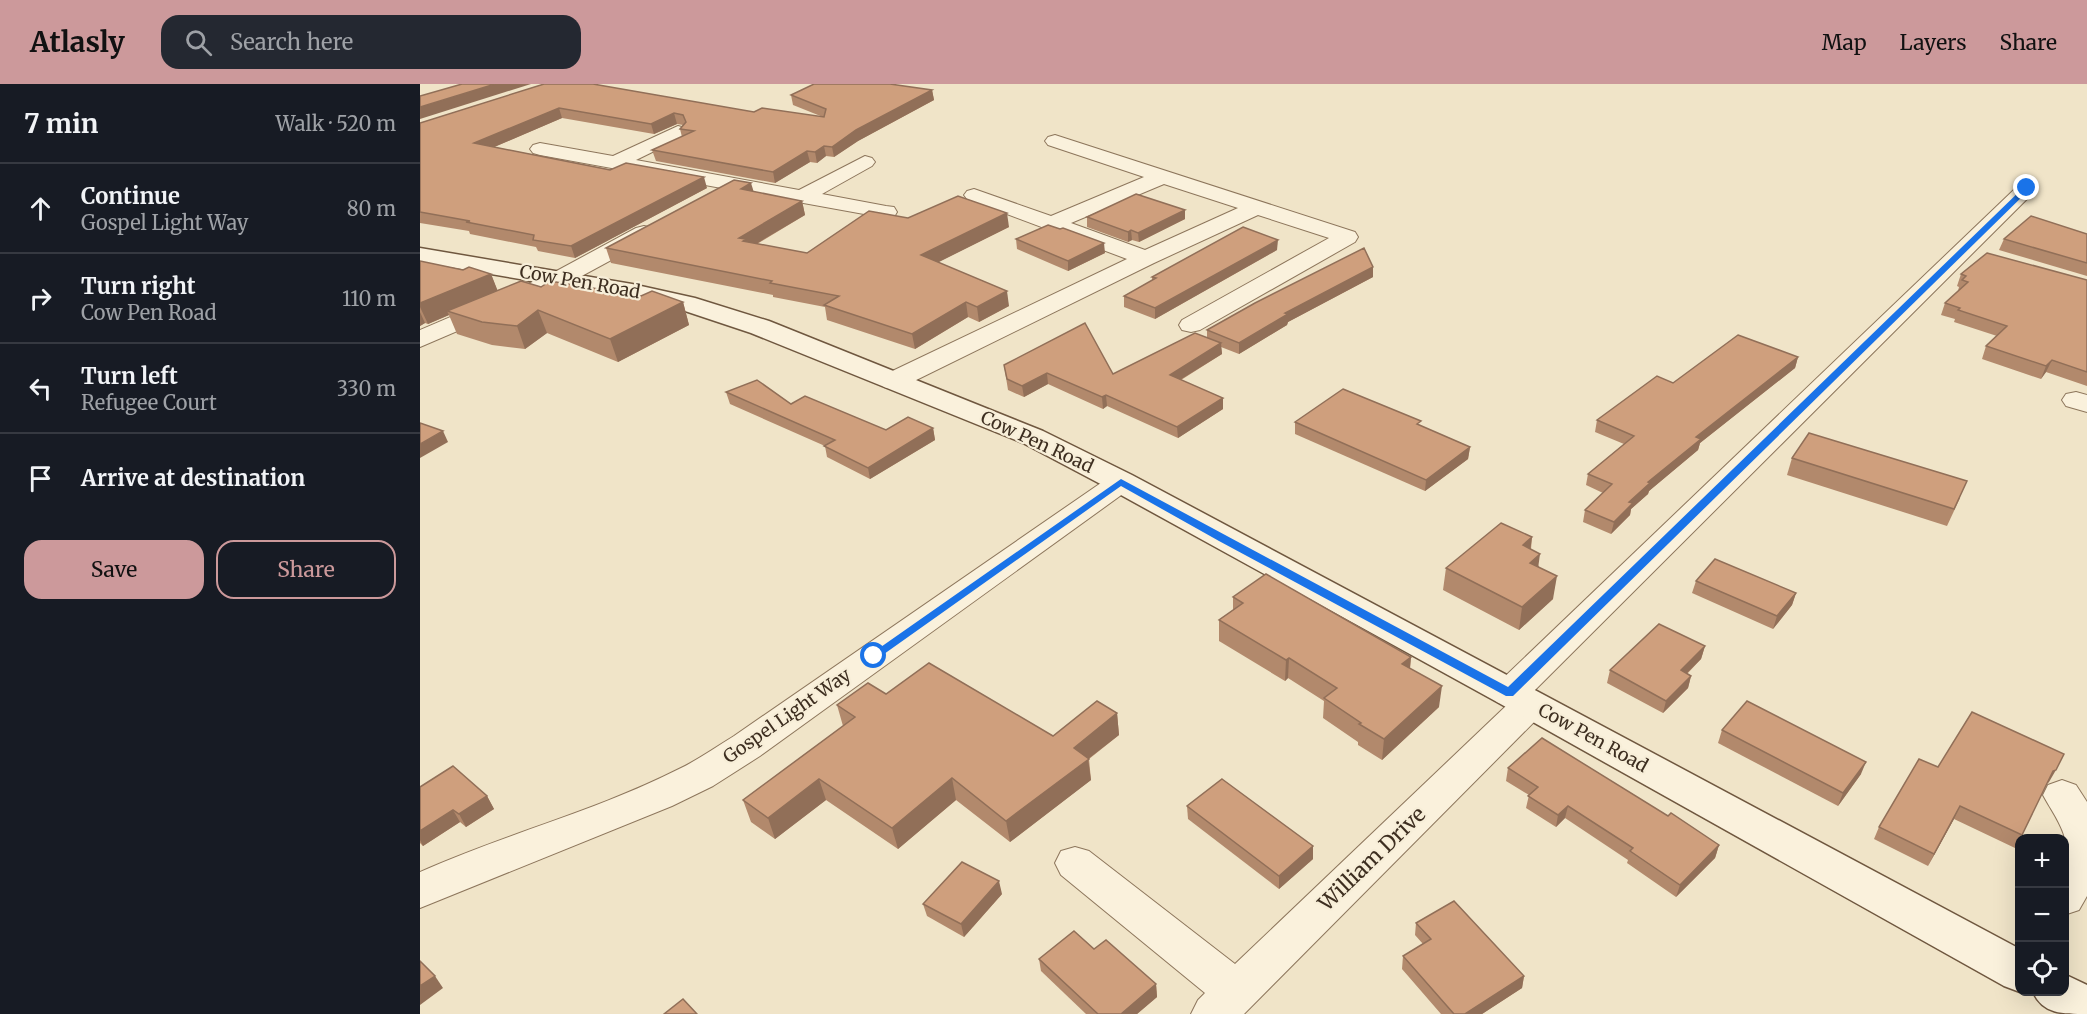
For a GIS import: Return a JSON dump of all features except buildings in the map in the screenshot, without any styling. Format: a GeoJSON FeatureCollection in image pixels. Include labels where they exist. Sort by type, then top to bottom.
{"type":"FeatureCollection","features":[{"type":"Feature","properties":{"kind":"main road","name":"Cow Pen Road"},"geometry":{"type":"LineString","coordinates":[[420,255],[686,303],[760,327],[1033,437],[1121,482],[2015,970]]}},
{"type":"Feature","properties":{"kind":"main road"},"geometry":{"type":"LineString","coordinates":[[2064,996],[2087,1008]]}},
{"type":"Feature","properties":{"kind":"street"},"geometry":{"type":"LineString","coordinates":[[615,163],[678,132]]}},
{"type":"Feature","properties":{"kind":"street"},"geometry":{"type":"LineString","coordinates":[[1055,141],[1347,237],[1191,326]]}},
{"type":"Feature","properties":{"kind":"street"},"geometry":{"type":"LineString","coordinates":[[540,149],[886,212]]}},
{"type":"Feature","properties":{"kind":"street"},"geometry":{"type":"LineString","coordinates":[[801,196],[865,162]]}},
{"type":"Feature","properties":{"kind":"street"},"geometry":{"type":"LineString","coordinates":[[1052,223],[1162,177]]}},
{"type":"Feature","properties":{"kind":"street"},"geometry":{"type":"LineString","coordinates":[[703,201],[734,184]]}},
{"type":"Feature","properties":{"kind":"street","name":"William Drive"},"geometry":{"type":"LineString","coordinates":[[1225,1003],[1520,699],[1976,252],[2027,188]]}},
{"type":"Feature","properties":{"kind":"street"},"geometry":{"type":"LineString","coordinates":[[974,195],[1146,258]]}},
{"type":"Feature","properties":{"kind":"street"},"geometry":{"type":"LineString","coordinates":[[893,381],[1146,258],[1256,208]]}},
{"type":"Feature","properties":{"kind":"street"},"geometry":{"type":"LineString","coordinates":[[420,339],[559,279],[662,223]]}},
{"type":"Feature","properties":{"kind":"street"},"geometry":{"type":"LineString","coordinates":[[1009,295],[1042,308]]}},
{"type":"Feature","properties":{"kind":"street","name":"Gospel Light Way"},"geometry":{"type":"LineString","coordinates":[[420,891],[482,864],[629,808],[693,779],[761,736],[1121,482]]}},
{"type":"Feature","properties":{"kind":"street"},"geometry":{"type":"LineString","coordinates":[[2062,795],[2082,827],[2087,858],[2069,889]]}},
{"type":"Feature","properties":{"kind":"street"},"geometry":{"type":"LineString","coordinates":[[1075,863],[1225,1003]]}},
{"type":"Feature","properties":{"kind":"route"},"geometry":{"type":"LineString","coordinates":[[874,656],[1121,482],[1509,693],[2027,188]]}}]}
